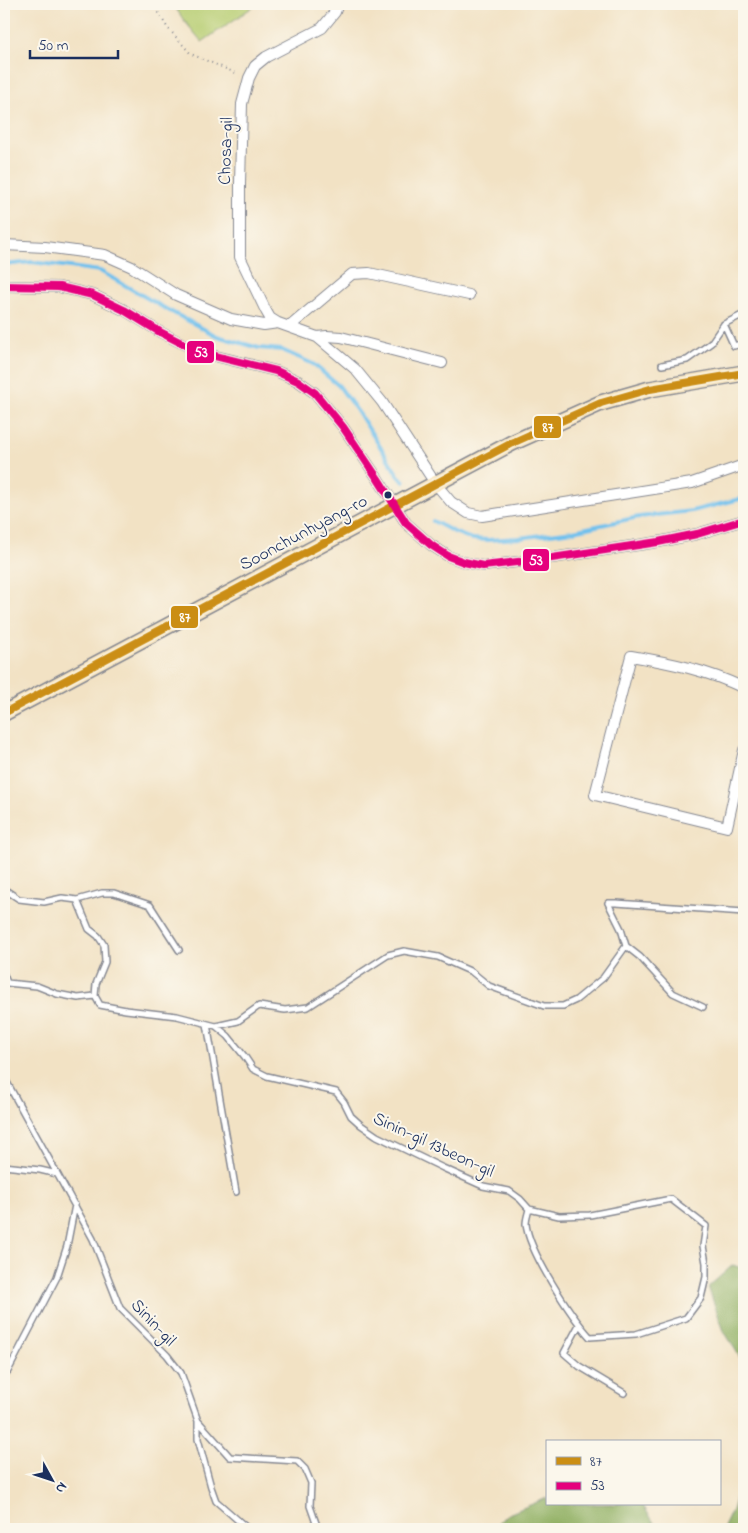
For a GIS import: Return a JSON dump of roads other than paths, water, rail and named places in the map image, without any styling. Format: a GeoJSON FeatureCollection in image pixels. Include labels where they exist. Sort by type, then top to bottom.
{"type":"FeatureCollection","features":[{"type":"Feature","properties":{"kind":"main road","name":"Soonchunhyang-ro"},"geometry":{"type":"LineString","coordinates":[[4,713],[512,443],[601,404],[650,389],[744,373]]}},
{"type":"Feature","properties":{"kind":"street","name":"Chosa-gil"},"geometry":{"type":"LineString","coordinates":[[278,323],[270,318],[240,257],[242,104],[255,66],[266,57],[322,28],[335,12],[338,4]]}},
{"type":"Feature","properties":{"kind":"street"},"geometry":{"type":"LineString","coordinates":[[4,245],[44,247],[105,255],[132,267],[176,295],[231,319],[264,325],[278,323],[318,337],[355,369],[382,402],[435,483],[451,502],[468,513],[482,516],[692,483],[744,465]]}},
{"type":"Feature","properties":{"kind":"street"},"geometry":{"type":"LineString","coordinates":[[289,327],[352,274],[369,272],[469,295]]}},
{"type":"Feature","properties":{"kind":"street"},"geometry":{"type":"LineString","coordinates":[[4,286],[59,288],[93,295],[199,352],[276,371],[298,381],[315,393],[343,427],[406,523],[431,545],[448,556],[464,562],[483,566],[552,558],[658,542],[697,534],[744,520]]}},
{"type":"Feature","properties":{"kind":"street"},"geometry":{"type":"LineString","coordinates":[[318,337],[340,337],[442,363]]}},
{"type":"Feature","properties":{"kind":"street"},"geometry":{"type":"LineString","coordinates":[[744,688],[721,677],[681,665],[631,656],[595,795],[727,827],[744,750]]}},
{"type":"Feature","properties":{"kind":"street"},"geometry":{"type":"LineString","coordinates":[[4,705],[23,703]]}},
{"type":"Feature","properties":{"kind":"lane"},"geometry":{"type":"LineString","coordinates":[[662,365],[687,360],[711,343],[724,324],[744,314]]}},
{"type":"Feature","properties":{"kind":"lane"},"geometry":{"type":"LineString","coordinates":[[724,324],[734,346],[744,343]]}},
{"type":"Feature","properties":{"kind":"lane"},"geometry":{"type":"LineString","coordinates":[[4,889],[20,899],[44,902],[62,898],[77,900],[108,893],[150,905],[180,950]]}},
{"type":"Feature","properties":{"kind":"lane"},"geometry":{"type":"LineString","coordinates":[[77,900],[89,929],[98,936],[104,945],[105,962],[96,984],[95,996],[100,1005],[177,1016],[216,1026],[238,1021],[259,1006],[285,1010],[308,1007],[388,955],[404,951],[438,957],[472,972],[489,986],[544,1006],[563,1006],[576,1000],[603,978],[626,946]]}},
{"type":"Feature","properties":{"kind":"lane"},"geometry":{"type":"LineString","coordinates":[[703,1007],[673,993],[640,957],[626,946],[621,928],[608,903],[616,902],[744,912]]}},
{"type":"Feature","properties":{"kind":"lane"},"geometry":{"type":"LineString","coordinates":[[4,975],[7,983],[37,986],[56,994],[78,998],[95,996]]}},
{"type":"Feature","properties":{"kind":"lane"},"geometry":{"type":"LineString","coordinates":[[207,1024],[236,1192]]}},
{"type":"Feature","properties":{"kind":"lane","name":"Sinin-gil 13beon-gil"},"geometry":{"type":"LineString","coordinates":[[216,1026],[228,1036],[253,1069],[267,1076],[336,1092],[351,1116],[377,1136],[483,1186],[508,1191],[520,1199],[529,1209]]}},
{"type":"Feature","properties":{"kind":"lane","name":"Sinin-gil"},"geometry":{"type":"LineString","coordinates":[[4,1077],[93,1239],[120,1308],[167,1355],[181,1373],[198,1421],[198,1439],[216,1501],[248,1529]]}},
{"type":"Feature","properties":{"kind":"lane"},"geometry":{"type":"LineString","coordinates":[[4,1166],[57,1174]]}},
{"type":"Feature","properties":{"kind":"lane"},"geometry":{"type":"LineString","coordinates":[[671,1199],[706,1226],[703,1246],[706,1277],[701,1298],[686,1318],[636,1334],[590,1337],[580,1325],[540,1261],[526,1223],[529,1209],[559,1216],[590,1215],[671,1199]]}},
{"type":"Feature","properties":{"kind":"lane"},"geometry":{"type":"LineString","coordinates":[[4,1375],[8,1371],[57,1277],[67,1246],[75,1205]]}},
{"type":"Feature","properties":{"kind":"lane"},"geometry":{"type":"LineString","coordinates":[[580,1325],[564,1354],[579,1366],[624,1393]]}},
{"type":"Feature","properties":{"kind":"lane"},"geometry":{"type":"LineString","coordinates":[[198,1421],[230,1457],[297,1461],[305,1469],[311,1483],[310,1506],[321,1529]]}},
{"type":"Feature","properties":{"kind":"waterway"},"geometry":{"type":"LineString","coordinates":[[4,265],[32,262],[100,271],[217,336],[259,348],[282,350],[313,364],[339,386],[404,482]]}},
{"type":"Feature","properties":{"kind":"waterway"},"geometry":{"type":"LineString","coordinates":[[433,521],[472,539],[519,538],[573,531],[639,517],[692,511],[744,498]]}}]}
